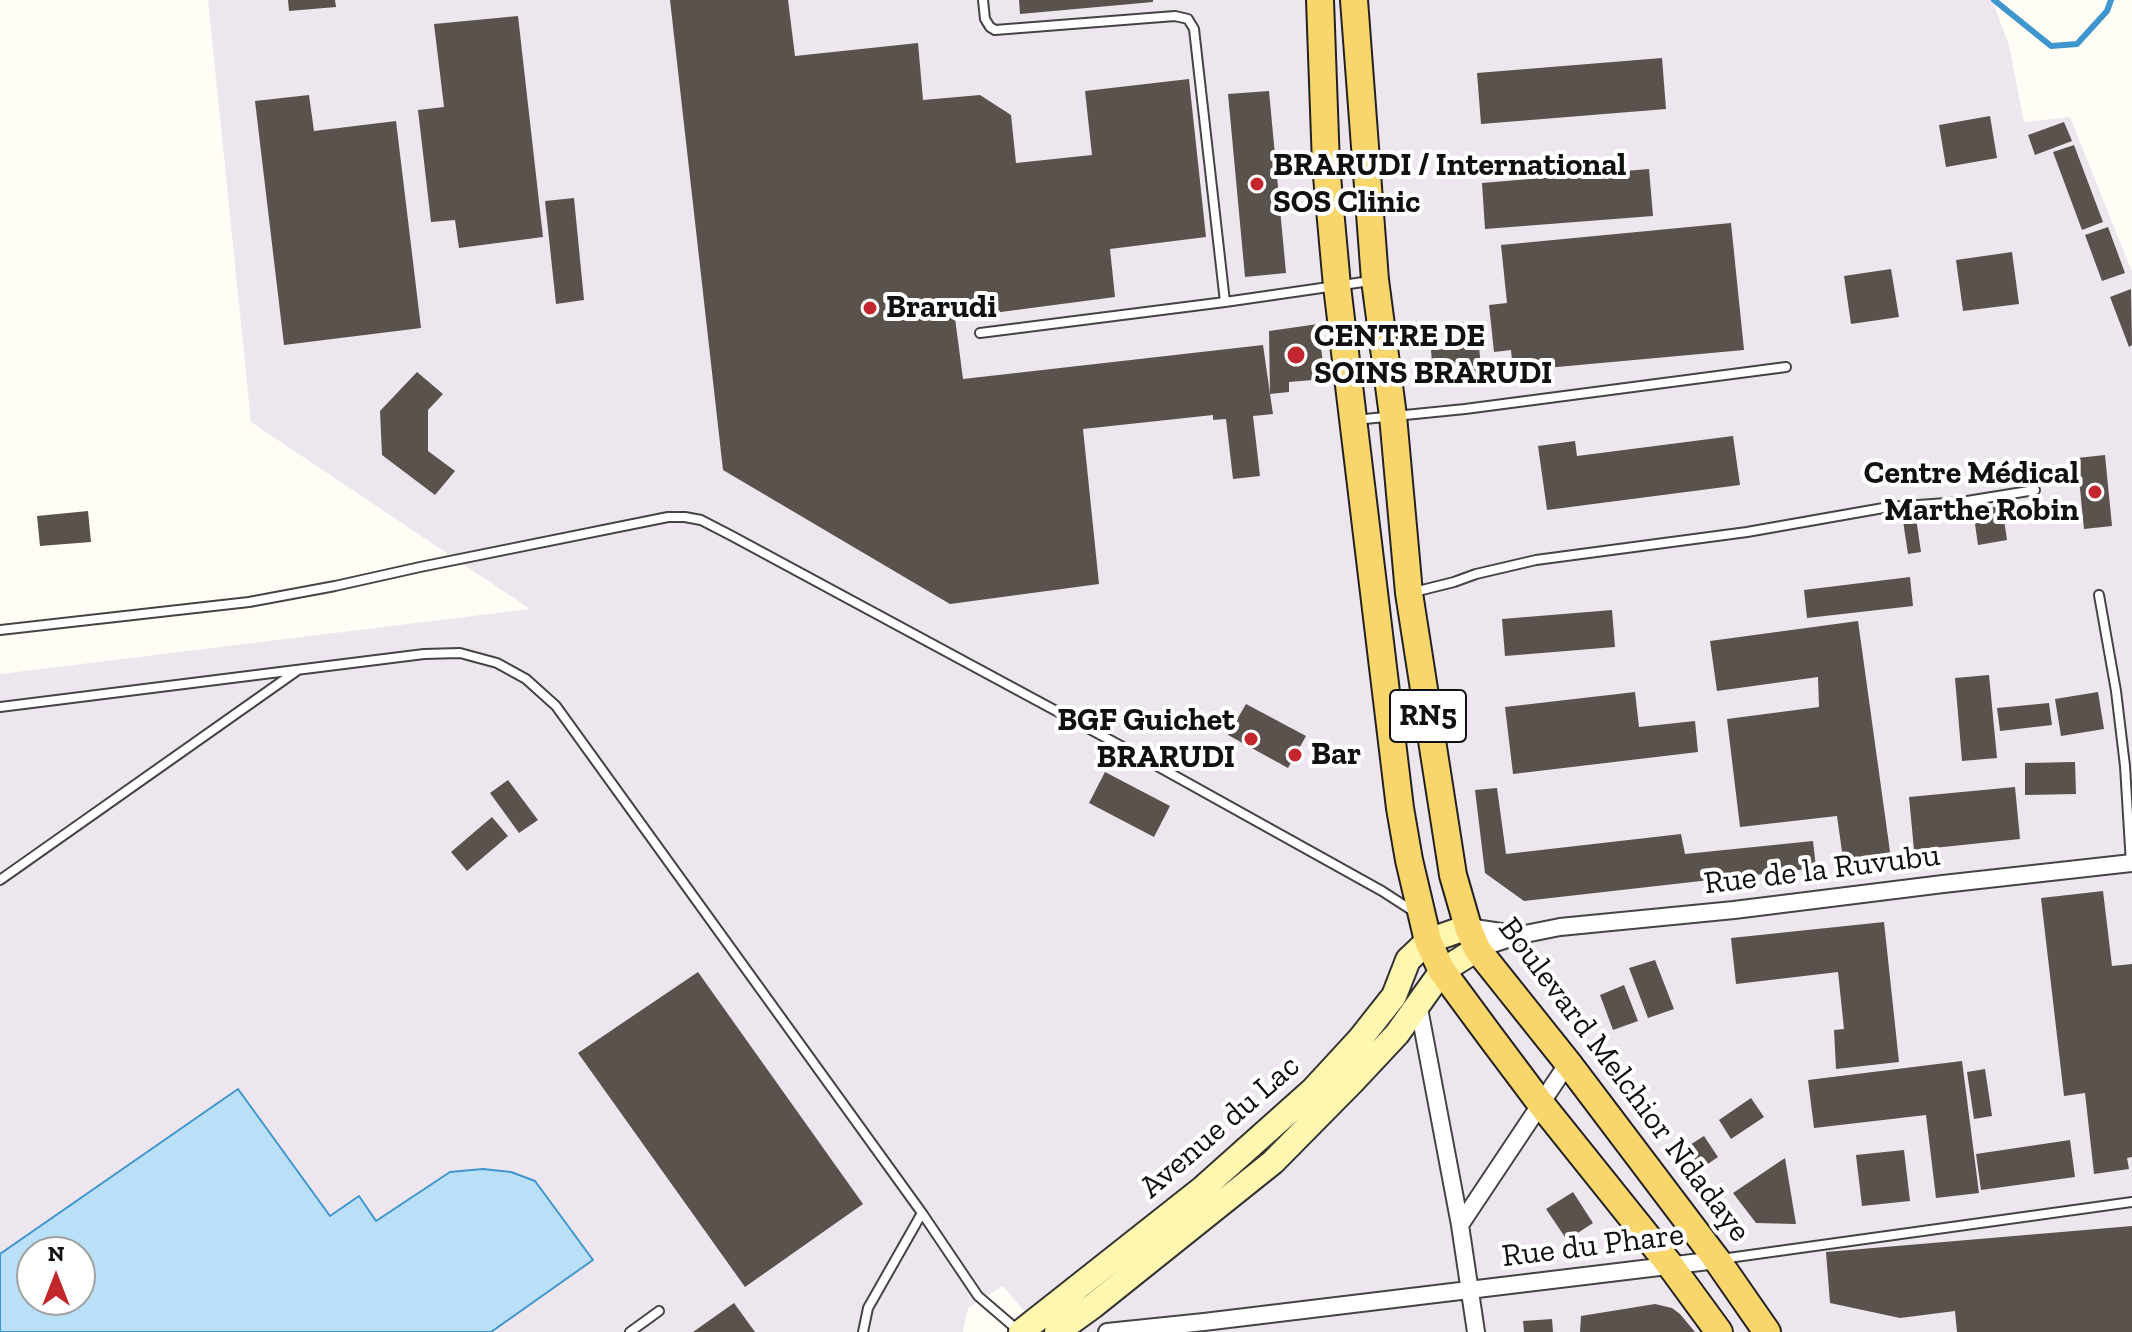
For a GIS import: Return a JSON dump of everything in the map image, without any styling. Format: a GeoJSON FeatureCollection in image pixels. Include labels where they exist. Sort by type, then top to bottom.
{"type":"FeatureCollection","features":[{"type":"Feature","properties":{"kind":"main road","name":"RN5"},"geometry":{"type":"LineString","coordinates":[[1320,0],[1326,165],[1337,286],[1400,808],[1425,929],[1442,971],[1541,1104],[1670,1265],[1719,1332]]}},
{"type":"Feature","properties":{"kind":"main road","name":"Boulevard Melchior Ndadaye"},"geometry":{"type":"LineString","coordinates":[[1354,0],[1375,280],[1393,416],[1409,593],[1453,875],[1472,938],[1717,1260],[1767,1332]]}},
{"type":"Feature","properties":{"kind":"main road"},"geometry":{"type":"LineString","coordinates":[[1425,929],[1472,938]]}},
{"type":"Feature","properties":{"kind":"main road","name":"Avenue du Lac"},"geometry":{"type":"LineString","coordinates":[[1020,1332],[1202,1189],[1313,1090],[1394,996],[1408,960],[1425,929]]}},
{"type":"Feature","properties":{"kind":"main road"},"geometry":{"type":"LineString","coordinates":[[1442,971],[1472,938]]}},
{"type":"Feature","properties":{"kind":"main road","name":"Avenue du Lac"},"geometry":{"type":"LineString","coordinates":[[1057,1332],[1273,1162],[1397,1034],[1442,971]]}},
{"type":"Feature","properties":{"kind":"street","name":"Rue de la Ruvubu"},"geometry":{"type":"LineString","coordinates":[[1472,938],[2132,864]]}},
{"type":"Feature","properties":{"kind":"street","name":"Rue de la Ruvubu"},"geometry":{"type":"LineString","coordinates":[[1472,938],[1520,935]]}},
{"type":"Feature","properties":{"kind":"street"},"geometry":{"type":"LineString","coordinates":[[1418,1003],[1460,1225],[1476,1332]]}},
{"type":"Feature","properties":{"kind":"street"},"geometry":{"type":"LineString","coordinates":[[1460,1225],[1568,1063]]}},
{"type":"Feature","properties":{"kind":"street","name":"Rue du Phare"},"geometry":{"type":"LineString","coordinates":[[1107,1332],[1717,1260]]}},
{"type":"Feature","properties":{"kind":"lane"},"geometry":{"type":"LineString","coordinates":[[983,0],[985,19],[995,30],[1175,16],[1188,19],[1194,29],[1225,302]]}},
{"type":"Feature","properties":{"kind":"lane"},"geometry":{"type":"LineString","coordinates":[[980,333],[1375,280]]}},
{"type":"Feature","properties":{"kind":"lane"},"geometry":{"type":"LineString","coordinates":[[1355,420],[1465,409],[1786,367]]}},
{"type":"Feature","properties":{"kind":"lane"},"geometry":{"type":"LineString","coordinates":[[1409,593],[1536,560],[1747,532],[1889,507],[1961,502],[2035,490]]}},
{"type":"Feature","properties":{"kind":"lane"},"geometry":{"type":"LineString","coordinates":[[0,630],[249,602],[668,517],[701,520],[1123,747],[1382,891],[1425,929]]}},
{"type":"Feature","properties":{"kind":"lane"},"geometry":{"type":"LineString","coordinates":[[2099,595],[2116,691],[2132,864]]}},
{"type":"Feature","properties":{"kind":"lane"},"geometry":{"type":"LineString","coordinates":[[0,707],[424,654],[460,653],[497,663],[526,679],[556,706],[922,1213],[978,1296],[1020,1332]]}},
{"type":"Feature","properties":{"kind":"lane"},"geometry":{"type":"LineString","coordinates":[[0,880],[299,670]]}},
{"type":"Feature","properties":{"kind":"lane","name":"Rue du Phare"},"geometry":{"type":"LineString","coordinates":[[1717,1260],[2132,1202]]}},
{"type":"Feature","properties":{"kind":"lane"},"geometry":{"type":"LineString","coordinates":[[863,1332],[868,1308],[922,1213]]}},
{"type":"Feature","properties":{"kind":"lane"},"geometry":{"type":"LineString","coordinates":[[630,1332],[659,1311]]}},
{"type":"Feature","properties":{"kind":"shaded area"},"geometry":{"type":"Polygon","coordinates":[[[208,0],[1992,0],[2009,45],[2024,122],[2070,117],[2132,272],[2132,1332],[1042,1332],[1003,1286],[968,1308],[963,1332],[491,1332],[593,1260],[535,1181],[511,1172],[483,1169],[450,1172],[376,1221],[330,1216],[238,1089],[26,1236],[16,1236],[16,1243],[0,1254],[0,674],[530,609],[251,422],[208,0]]]}},
{"type":"Feature","properties":{"kind":"water"},"geometry":{"type":"Polygon","coordinates":[[[238,1089],[330,1216],[359,1196],[376,1221],[450,1172],[483,1169],[511,1172],[535,1181],[593,1260],[491,1332],[0,1332],[0,1254],[16,1243],[16,1316],[96,1316],[96,1236],[26,1236],[238,1089]]]}},
{"type":"Feature","properties":{"kind":"building"},"geometry":{"type":"Polygon","coordinates":[[[288,0],[335,0],[336,7],[289,11],[288,0]]]}},
{"type":"Feature","properties":{"kind":"building","name":"Brarudi"},"geometry":{"type":"Polygon","coordinates":[[[670,0],[788,0],[795,56],[918,43],[923,100],[980,95],[1011,115],[1016,163],[1092,155],[1085,91],[1189,79],[1206,237],[1110,249],[1115,297],[955,318],[963,379],[1263,345],[1273,414],[1253,416],[1260,476],[1233,479],[1226,419],[1213,420],[1213,415],[1083,429],[1099,584],[950,604],[723,470],[670,0]]]}},
{"type":"Feature","properties":{"kind":"building"},"geometry":{"type":"Polygon","coordinates":[[[1019,0],[1153,0],[1153,2],[1020,14],[1019,0]]]}},
{"type":"Feature","properties":{"kind":"building"},"geometry":{"type":"Polygon","coordinates":[[[518,16],[543,237],[459,248],[455,220],[431,222],[418,110],[444,107],[434,24],[518,16]]]}},
{"type":"Feature","properties":{"kind":"building"},"geometry":{"type":"Polygon","coordinates":[[[1662,58],[1666,109],[1481,124],[1477,73],[1662,58]]]}},
{"type":"Feature","properties":{"kind":"building","name":"BRARUDI / International SOS Clinic"},"geometry":{"type":"Polygon","coordinates":[[[1269,91],[1286,273],[1245,277],[1228,94],[1269,91]]]}},
{"type":"Feature","properties":{"kind":"building"},"geometry":{"type":"Polygon","coordinates":[[[309,95],[314,131],[396,121],[421,328],[284,345],[255,101],[309,95]]]}},
{"type":"Feature","properties":{"kind":"building"},"geometry":{"type":"Polygon","coordinates":[[[1990,116],[1997,158],[1946,167],[1939,125],[1990,116]]]}},
{"type":"Feature","properties":{"kind":"building"},"geometry":{"type":"Polygon","coordinates":[[[2064,122],[2072,141],[2035,155],[2028,135],[2064,122]]]}},
{"type":"Feature","properties":{"kind":"building"},"geometry":{"type":"Polygon","coordinates":[[[2074,145],[2103,222],[2082,230],[2053,152],[2074,145]]]}},
{"type":"Feature","properties":{"kind":"building"},"geometry":{"type":"Polygon","coordinates":[[[1649,169],[1653,216],[1485,229],[1482,183],[1649,169]]]}},
{"type":"Feature","properties":{"kind":"building"},"geometry":{"type":"Polygon","coordinates":[[[574,198],[584,300],[556,304],[545,201],[574,198]]]}},
{"type":"Feature","properties":{"kind":"building"},"geometry":{"type":"Polygon","coordinates":[[[1731,223],[1744,350],[1513,371],[1511,350],[1494,352],[1489,305],[1507,303],[1501,245],[1731,223]]]}},
{"type":"Feature","properties":{"kind":"building"},"geometry":{"type":"Polygon","coordinates":[[[2108,227],[2125,273],[2102,281],[2085,235],[2108,227]]]}},
{"type":"Feature","properties":{"kind":"building"},"geometry":{"type":"Polygon","coordinates":[[[2012,252],[2019,304],[1963,311],[1956,260],[2012,252]]]}},
{"type":"Feature","properties":{"kind":"building"},"geometry":{"type":"Polygon","coordinates":[[[1891,269],[1899,317],[1851,324],[1844,276],[1891,269]]]}},
{"type":"Feature","properties":{"kind":"building"},"geometry":{"type":"Polygon","coordinates":[[[2131,289],[2132,345],[2129,347],[2110,297],[2131,289]]]}},
{"type":"Feature","properties":{"kind":"building"},"geometry":{"type":"Polygon","coordinates":[[[1477,322],[1482,381],[1434,385],[1431,350],[1459,348],[1457,323],[1477,322]]]}},
{"type":"Feature","properties":{"kind":"building","name":"CENTRE DE SOINS BRARUDI"},"geometry":{"type":"Polygon","coordinates":[[[1318,324],[1325,379],[1289,382],[1289,392],[1270,394],[1269,331],[1318,324]]]}},
{"type":"Feature","properties":{"kind":"building"},"geometry":{"type":"Polygon","coordinates":[[[417,372],[443,394],[428,410],[428,451],[455,471],[435,495],[382,455],[380,411],[417,372]]]}},
{"type":"Feature","properties":{"kind":"building"},"geometry":{"type":"Polygon","coordinates":[[[1733,436],[1740,485],[1547,510],[1538,446],[1575,441],[1577,456],[1733,436]]]}},
{"type":"Feature","properties":{"kind":"building","name":"Centre Médical Marthe Robin"},"geometry":{"type":"Polygon","coordinates":[[[2105,455],[2112,526],[2084,529],[2077,458],[2105,455]]]}},
{"type":"Feature","properties":{"kind":"building"},"geometry":{"type":"Polygon","coordinates":[[[2002,506],[2007,540],[1978,545],[1973,510],[2002,506]]]}},
{"type":"Feature","properties":{"kind":"building"},"geometry":{"type":"Polygon","coordinates":[[[88,511],[91,542],[40,546],[37,516],[88,511]]]}},
{"type":"Feature","properties":{"kind":"building"},"geometry":{"type":"Polygon","coordinates":[[[1916,518],[1921,552],[1908,554],[1903,521],[1916,518]]]}},
{"type":"Feature","properties":{"kind":"building"},"geometry":{"type":"Polygon","coordinates":[[[1910,577],[1913,606],[1807,618],[1804,590],[1910,577]]]}},
{"type":"Feature","properties":{"kind":"building"},"geometry":{"type":"Polygon","coordinates":[[[1612,610],[1615,647],[1505,656],[1502,619],[1612,610]]]}},
{"type":"Feature","properties":{"kind":"building"},"geometry":{"type":"Polygon","coordinates":[[[1858,621],[1891,859],[1844,866],[1837,816],[1740,827],[1727,719],[1819,707],[1818,677],[1717,691],[1710,641],[1858,621]]]}},
{"type":"Feature","properties":{"kind":"building"},"geometry":{"type":"Polygon","coordinates":[[[1989,675],[1997,758],[1962,761],[1955,678],[1989,675]]]}},
{"type":"Feature","properties":{"kind":"building"},"geometry":{"type":"Polygon","coordinates":[[[1635,692],[1639,727],[1695,721],[1698,752],[1513,774],[1505,707],[1635,692]]]}},
{"type":"Feature","properties":{"kind":"building"},"geometry":{"type":"Polygon","coordinates":[[[2098,692],[2104,729],[2061,736],[2055,699],[2098,692]]]}},
{"type":"Feature","properties":{"kind":"building"},"geometry":{"type":"Polygon","coordinates":[[[2049,703],[2052,725],[2000,731],[1997,708],[2049,703]]]}},
{"type":"Feature","properties":{"kind":"building"},"geometry":{"type":"Polygon","coordinates":[[[1246,704],[1306,736],[1288,768],[1228,735],[1246,704]]]}},
{"type":"Feature","properties":{"kind":"building"},"geometry":{"type":"Polygon","coordinates":[[[2075,762],[2076,794],[2025,795],[2025,763],[2075,762]]]}},
{"type":"Feature","properties":{"kind":"building"},"geometry":{"type":"Polygon","coordinates":[[[1105,772],[1170,806],[1154,837],[1089,803],[1105,772]]]}},
{"type":"Feature","properties":{"kind":"building"},"geometry":{"type":"Polygon","coordinates":[[[508,780],[538,820],[519,833],[490,793],[508,780]]]}},
{"type":"Feature","properties":{"kind":"building"},"geometry":{"type":"Polygon","coordinates":[[[2015,787],[2020,839],[1914,850],[1909,797],[2015,787]]]}},
{"type":"Feature","properties":{"kind":"building"},"geometry":{"type":"Polygon","coordinates":[[[1497,788],[1506,854],[1681,834],[1685,854],[1813,841],[1816,868],[1524,901],[1485,873],[1475,790],[1497,788]]]}},
{"type":"Feature","properties":{"kind":"building"},"geometry":{"type":"Polygon","coordinates":[[[492,817],[508,836],[467,871],[451,852],[492,817]]]}},
{"type":"Feature","properties":{"kind":"building"},"geometry":{"type":"Polygon","coordinates":[[[2103,891],[2112,966],[2132,964],[2132,1157],[2127,1158],[2129,1169],[2094,1174],[2085,1093],[2064,1096],[2041,898],[2103,891]]]}},
{"type":"Feature","properties":{"kind":"building"},"geometry":{"type":"Polygon","coordinates":[[[1884,922],[1899,1062],[1836,1069],[1834,1030],[1844,1029],[1838,972],[1736,984],[1731,938],[1884,922]]]}},
{"type":"Feature","properties":{"kind":"building"},"geometry":{"type":"Polygon","coordinates":[[[1655,960],[1674,1009],[1648,1018],[1629,968],[1655,960]]]}},
{"type":"Feature","properties":{"kind":"building"},"geometry":{"type":"Polygon","coordinates":[[[698,972],[863,1204],[745,1287],[578,1053],[698,972]]]}},
{"type":"Feature","properties":{"kind":"building"},"geometry":{"type":"Polygon","coordinates":[[[1624,985],[1638,1021],[1613,1030],[1600,995],[1624,985]]]}},
{"type":"Feature","properties":{"kind":"building"},"geometry":{"type":"Polygon","coordinates":[[[1962,1061],[1979,1193],[1936,1198],[1926,1115],[1814,1128],[1808,1080],[1962,1061]]]}},
{"type":"Feature","properties":{"kind":"building"},"geometry":{"type":"Polygon","coordinates":[[[1985,1069],[1992,1116],[1974,1119],[1967,1072],[1985,1069]]]}},
{"type":"Feature","properties":{"kind":"building"},"geometry":{"type":"Polygon","coordinates":[[[1751,1098],[1764,1117],[1731,1139],[1719,1120],[1751,1098]]]}},
{"type":"Feature","properties":{"kind":"building"},"geometry":{"type":"Polygon","coordinates":[[[1704,1136],[1718,1157],[1699,1170],[1685,1148],[1704,1136]]]}},
{"type":"Feature","properties":{"kind":"building"},"geometry":{"type":"Polygon","coordinates":[[[2070,1140],[2075,1177],[1981,1190],[1976,1154],[2070,1140]]]}},
{"type":"Feature","properties":{"kind":"building"},"geometry":{"type":"Polygon","coordinates":[[[1904,1150],[1910,1201],[1862,1206],[1856,1155],[1904,1150]]]}},
{"type":"Feature","properties":{"kind":"building"},"geometry":{"type":"Polygon","coordinates":[[[1785,1158],[1796,1224],[1756,1223],[1733,1193],[1785,1158]]]}},
{"type":"Feature","properties":{"kind":"building"},"geometry":{"type":"Polygon","coordinates":[[[1573,1192],[1593,1223],[1567,1240],[1546,1209],[1573,1192]]]}},
{"type":"Feature","properties":{"kind":"building"},"geometry":{"type":"Polygon","coordinates":[[[2132,1226],[2132,1332],[1957,1332],[1955,1311],[1900,1318],[1830,1303],[1826,1252],[2132,1226]]]}},
{"type":"Feature","properties":{"kind":"building"},"geometry":{"type":"Polygon","coordinates":[[[734,1303],[755,1332],[693,1332],[734,1303]]]}},
{"type":"Feature","properties":{"kind":"building"},"geometry":{"type":"Polygon","coordinates":[[[1655,1304],[1672,1308],[1695,1332],[1580,1332],[1581,1316],[1655,1304]]]}},
{"type":"Feature","properties":{"kind":"building"},"geometry":{"type":"Polygon","coordinates":[[[1552,1319],[1553,1332],[1524,1332],[1523,1321],[1552,1319]]]}},
{"type":"Feature","properties":{"kind":"waterway"},"geometry":{"type":"LineString","coordinates":[[1994,0],[2051,46],[2077,44],[2107,11],[2111,0]]}},
{"type":"Feature","properties":{"kind":"place","name":"BRARUDI / International SOS Clinic"},"geometry":{"type":"Point","coordinates":[1257,184]}},
{"type":"Feature","properties":{"kind":"place","name":"Brarudi"},"geometry":{"type":"Point","coordinates":[870,308]}},
{"type":"Feature","properties":{"kind":"place","name":"CENTRE DE SOINS BRARUDI"},"geometry":{"type":"Point","coordinates":[1296,355]}},
{"type":"Feature","properties":{"kind":"place","name":"Centre Médical Marthe Robin"},"geometry":{"type":"Point","coordinates":[2095,492]}},
{"type":"Feature","properties":{"kind":"place","name":"BGF Guichet BRARUDI"},"geometry":{"type":"Point","coordinates":[1251,739]}},
{"type":"Feature","properties":{"kind":"place","name":"Bar"},"geometry":{"type":"Point","coordinates":[1295,755]}}]}
